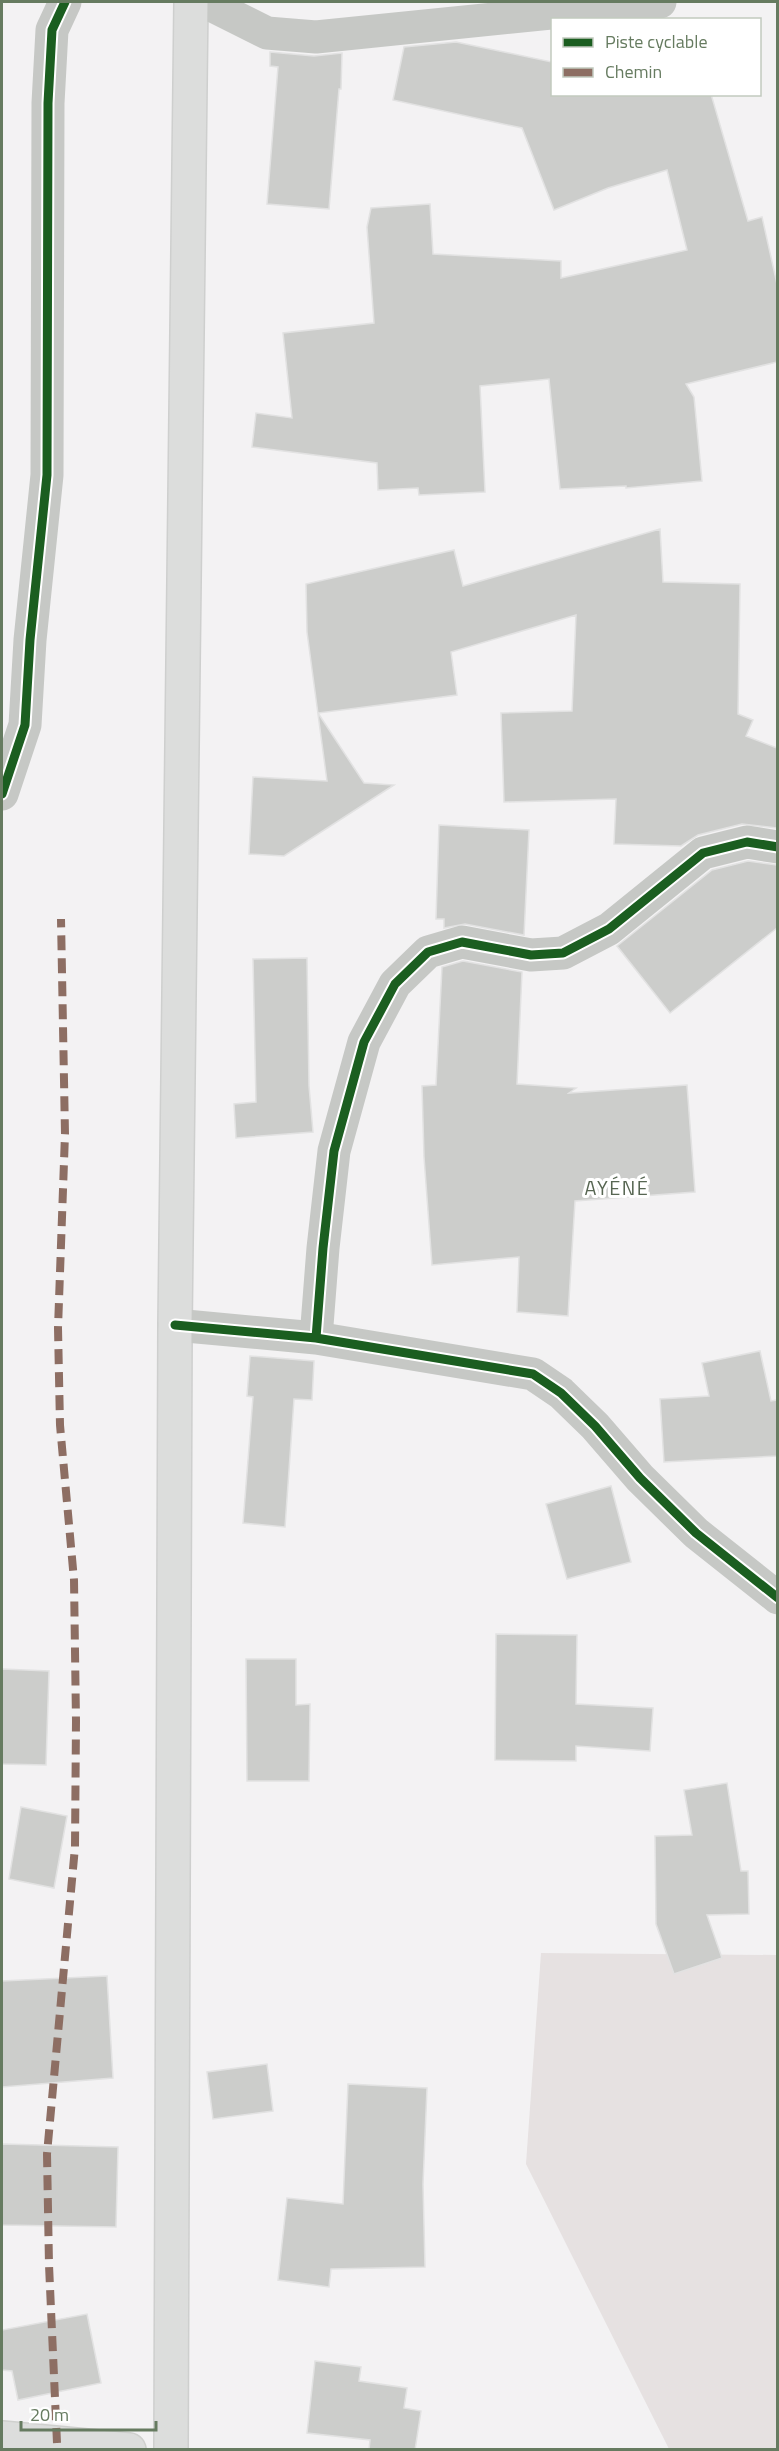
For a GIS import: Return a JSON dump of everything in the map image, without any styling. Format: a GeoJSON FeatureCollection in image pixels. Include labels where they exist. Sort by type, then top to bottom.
{"type":"FeatureCollection","features":[{"type":"Feature","properties":{"kind":"main road"},"geometry":{"type":"LineString","coordinates":[[171,2450],[175,1324],[191,2]]}},
{"type":"Feature","properties":{"kind":"main road"},"geometry":{"type":"LineString","coordinates":[[2,2438],[129,2450]]}},
{"type":"Feature","properties":{"kind":"street"},"geometry":{"type":"LineString","coordinates":[[2,794],[25,724],[30,640],[47,475],[48,103],[52,30],[65,2]]}},
{"type":"Feature","properties":{"kind":"street"},"geometry":{"type":"LineString","coordinates":[[205,2],[267,33],[316,37],[660,2]]}},
{"type":"Feature","properties":{"kind":"street"},"geometry":{"type":"LineString","coordinates":[[316,1338],[334,1151],[364,1042],[395,984],[428,952],[462,942],[531,955],[563,953],[609,929],[703,853],[747,842],[777,847]]}},
{"type":"Feature","properties":{"kind":"street"},"geometry":{"type":"LineString","coordinates":[[175,1324],[316,1338],[533,1374],[561,1393],[595,1426],[640,1478],[696,1533],[777,1598]]}},
{"type":"Feature","properties":{"kind":"shaded area"},"geometry":{"type":"Polygon","coordinates":[[[541,1953],[777,1955],[777,2449],[669,2449],[526,2164],[541,1953]]]}},
{"type":"Feature","properties":{"kind":"building"},"geometry":{"type":"Polygon","coordinates":[[[456,42],[551,62],[551,96],[712,96],[748,221],[762,217],[777,284],[777,362],[686,384],[694,397],[702,481],[626,488],[626,486],[560,489],[549,379],[480,386],[485,492],[419,495],[418,488],[378,490],[377,463],[252,447],[256,413],[292,418],[283,333],[374,323],[367,227],[371,208],[430,204],[433,254],[561,261],[561,278],[687,250],[667,170],[608,188],[554,210],[522,128],[393,100],[404,47],[456,42]]]}},
{"type":"Feature","properties":{"kind":"building"},"geometry":{"type":"Polygon","coordinates":[[[270,52],[314,56],[342,53],[341,89],[339,89],[329,209],[267,204],[278,67],[270,66],[270,52]]]}},
{"type":"Feature","properties":{"kind":"building"},"geometry":{"type":"Polygon","coordinates":[[[660,529],[663,582],[740,584],[738,714],[753,720],[746,736],[777,748],[777,828],[742,824],[698,835],[681,846],[614,844],[616,799],[504,802],[501,713],[572,711],[576,615],[451,652],[457,695],[318,713],[364,783],[394,785],[284,856],[249,854],[253,777],[327,781],[307,632],[306,584],[454,550],[463,586],[660,529]]]}},
{"type":"Feature","properties":{"kind":"building"},"geometry":{"type":"Polygon","coordinates":[[[439,825],[529,830],[524,935],[465,924],[444,928],[444,919],[436,919],[439,825]]]}},
{"type":"Feature","properties":{"kind":"building"},"geometry":{"type":"Polygon","coordinates":[[[748,861],[777,865],[777,928],[670,1013],[617,946],[712,870],[748,861]]]}},
{"type":"Feature","properties":{"kind":"building"},"geometry":{"type":"Polygon","coordinates":[[[307,958],[309,1086],[313,1132],[236,1138],[234,1104],[256,1102],[253,959],[307,958]]]}},
{"type":"Feature","properties":{"kind":"building"},"geometry":{"type":"Polygon","coordinates":[[[463,961],[522,972],[517,1084],[576,1088],[569,1093],[687,1085],[695,1192],[575,1201],[568,1316],[517,1312],[519,1257],[432,1265],[424,1157],[422,1086],[436,1085],[442,967],[463,961]]]}},
{"type":"Feature","properties":{"kind":"building"},"geometry":{"type":"Polygon","coordinates":[[[760,1351],[771,1401],[777,1400],[777,1456],[664,1462],[660,1399],[709,1396],[702,1363],[760,1351]]]}},
{"type":"Feature","properties":{"kind":"building"},"geometry":{"type":"Polygon","coordinates":[[[250,1356],[314,1361],[312,1400],[294,1399],[285,1527],[243,1523],[253,1397],[247,1396],[250,1356]]]}},
{"type":"Feature","properties":{"kind":"building"},"geometry":{"type":"Polygon","coordinates":[[[611,1486],[631,1562],[567,1579],[546,1504],[611,1486]]]}},
{"type":"Feature","properties":{"kind":"building"},"geometry":{"type":"Polygon","coordinates":[[[496,1634],[577,1635],[576,1704],[653,1708],[650,1751],[576,1746],[576,1761],[495,1760],[496,1634]]]}},
{"type":"Feature","properties":{"kind":"building"},"geometry":{"type":"Polygon","coordinates":[[[246,1659],[296,1659],[296,1705],[310,1704],[309,1781],[247,1781],[246,1659]]]}},
{"type":"Feature","properties":{"kind":"building"},"geometry":{"type":"Polygon","coordinates":[[[2,1669],[49,1671],[46,1765],[2,1764],[2,1669]]]}},
{"type":"Feature","properties":{"kind":"building"},"geometry":{"type":"Polygon","coordinates":[[[727,1783],[741,1871],[748,1871],[749,1914],[707,1915],[722,1958],[674,1974],[656,1924],[655,1836],[692,1835],[684,1790],[727,1783]]]}},
{"type":"Feature","properties":{"kind":"building"},"geometry":{"type":"Polygon","coordinates":[[[21,1807],[67,1816],[54,1888],[9,1879],[21,1807]]]}},
{"type":"Feature","properties":{"kind":"building"},"geometry":{"type":"Polygon","coordinates":[[[107,1976],[113,2078],[2,2087],[2,1981],[107,1976]]]}},
{"type":"Feature","properties":{"kind":"building"},"geometry":{"type":"Polygon","coordinates":[[[267,2064],[273,2111],[213,2119],[207,2072],[267,2064]]]}},
{"type":"Feature","properties":{"kind":"building"},"geometry":{"type":"Polygon","coordinates":[[[348,2084],[427,2088],[423,2184],[425,2267],[331,2269],[329,2287],[278,2280],[287,2198],[343,2204],[348,2084]]]}},
{"type":"Feature","properties":{"kind":"building"},"geometry":{"type":"Polygon","coordinates":[[[2,2144],[118,2147],[116,2227],[2,2225],[2,2144]]]}},
{"type":"Feature","properties":{"kind":"building"},"geometry":{"type":"Polygon","coordinates":[[[87,2314],[101,2383],[18,2400],[12,2371],[2,2370],[2,2330],[87,2314]]]}},
{"type":"Feature","properties":{"kind":"building"},"geometry":{"type":"Polygon","coordinates":[[[315,2361],[361,2367],[359,2381],[407,2388],[404,2408],[421,2411],[415,2450],[369,2450],[370,2440],[307,2433],[315,2361]]]}},
{"type":"Feature","properties":{"kind":"marked path"},"geometry":{"type":"LineString","coordinates":[[57,2443],[49,2265],[47,2154],[75,1847],[76,1721],[74,1580],[60,1425],[58,1328],[65,1134],[61,919]]}},
{"type":"Feature","properties":{"kind":"cycle path"},"geometry":{"type":"LineString","coordinates":[[2,794],[25,725],[30,640],[47,475],[48,103],[52,30],[65,2]]}},
{"type":"Feature","properties":{"kind":"cycle path"},"geometry":{"type":"LineString","coordinates":[[175,1325],[316,1338],[334,1151],[364,1042],[395,984],[428,952],[462,942],[531,955],[563,953],[609,929],[703,853],[747,842],[778,847]]}},
{"type":"Feature","properties":{"kind":"cycle path"},"geometry":{"type":"LineString","coordinates":[[316,1338],[533,1374],[561,1393],[595,1426],[640,1478],[696,1533],[778,1598]]}},
{"type":"Feature","properties":{"kind":"district","name":"AYÉNÉ"},"geometry":{"type":"Point","coordinates":[617,1187]}}]}
